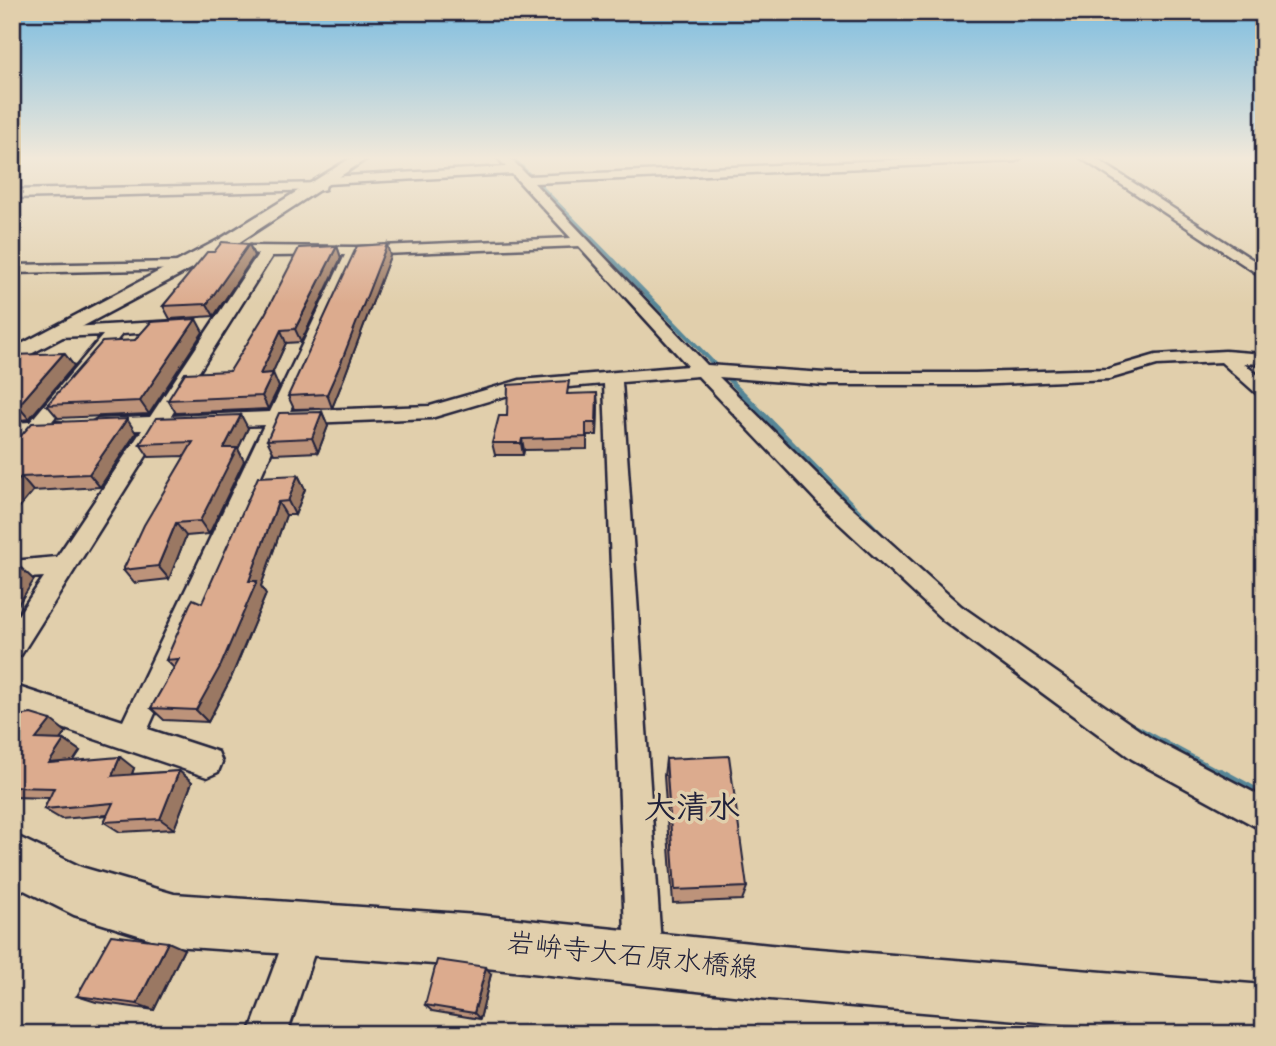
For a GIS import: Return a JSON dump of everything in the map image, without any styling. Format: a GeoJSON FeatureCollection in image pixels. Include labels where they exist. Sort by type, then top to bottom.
{"type":"FeatureCollection","features":[{"type":"Feature","properties":{"kind":"main road","name":"岩峅寺大石原水橋線"},"geometry":{"type":"LineString","coordinates":[[12,858],[74,890],[174,920],[477,941],[644,959],[1264,1013]]}},
{"type":"Feature","properties":{"kind":"street"},"geometry":{"type":"LineString","coordinates":[[12,358],[226,243],[286,207]]}},
{"type":"Feature","properties":{"kind":"street"},"geometry":{"type":"LineString","coordinates":[[550,207],[702,370],[837,508],[952,613],[1142,750],[1264,815]]}},
{"type":"Feature","properties":{"kind":"street"},"geometry":{"type":"LineString","coordinates":[[1161,207],[1264,275]]}},
{"type":"Feature","properties":{"kind":"street"},"geometry":{"type":"LineString","coordinates":[[226,243],[267,253],[584,242]]}},
{"type":"Feature","properties":{"kind":"street"},"geometry":{"type":"LineString","coordinates":[[130,737],[274,419],[354,251]]}},
{"type":"Feature","properties":{"kind":"street"},"geometry":{"type":"LineString","coordinates":[[12,647],[156,422],[205,325],[267,253]]}},
{"type":"Feature","properties":{"kind":"street"},"geometry":{"type":"LineString","coordinates":[[12,269],[183,266]]}},
{"type":"Feature","properties":{"kind":"street"},"geometry":{"type":"LineString","coordinates":[[60,332],[205,325]]}},
{"type":"Feature","properties":{"kind":"street"},"geometry":{"type":"LineString","coordinates":[[12,457],[117,329]]}},
{"type":"Feature","properties":{"kind":"street"},"geometry":{"type":"LineString","coordinates":[[1225,356],[1264,390]]}},
{"type":"Feature","properties":{"kind":"street"},"geometry":{"type":"LineString","coordinates":[[12,429],[431,412],[520,387],[702,370],[825,379],[975,379],[1109,374],[1156,360],[1225,356],[1264,359]]}},
{"type":"Feature","properties":{"kind":"street"},"geometry":{"type":"LineString","coordinates":[[613,378],[644,959]]}},
{"type":"Feature","properties":{"kind":"street"},"geometry":{"type":"LineString","coordinates":[[12,570],[64,566]]}},
{"type":"Feature","properties":{"kind":"street"},"geometry":{"type":"LineString","coordinates":[[12,698],[207,762]]}},
{"type":"Feature","properties":{"kind":"street"},"geometry":{"type":"LineString","coordinates":[[268,1034],[304,930]]}},
{"type":"Feature","properties":{"kind":"building"},"geometry":{"type":"Polygon","coordinates":[[[222,242],[249,244],[207,304],[163,306],[207,252],[214,252],[222,242]]]}},
{"type":"Feature","properties":{"kind":"building"},"geometry":{"type":"Polygon","coordinates":[[[387,244],[327,394],[288,396],[357,246],[387,244]]]}},
{"type":"Feature","properties":{"kind":"building"},"geometry":{"type":"Polygon","coordinates":[[[337,246],[295,329],[281,330],[260,374],[273,373],[262,396],[168,400],[185,373],[230,371],[265,314],[299,248],[337,246]]]}},
{"type":"Feature","properties":{"kind":"building"},"geometry":{"type":"Polygon","coordinates":[[[196,319],[140,401],[47,405],[102,342],[135,340],[151,322],[196,319]]]}},
{"type":"Feature","properties":{"kind":"building"},"geometry":{"type":"Polygon","coordinates":[[[64,353],[18,406],[12,406],[12,359],[15,355],[64,353]]]}},
{"type":"Feature","properties":{"kind":"building"},"geometry":{"type":"Polygon","coordinates":[[[569,381],[567,394],[597,393],[596,423],[586,423],[586,437],[492,443],[499,416],[507,416],[508,385],[569,381]]]}},
{"type":"Feature","properties":{"kind":"building"},"geometry":{"type":"Polygon","coordinates":[[[322,412],[312,438],[267,440],[279,413],[322,412]]]}},
{"type":"Feature","properties":{"kind":"building"},"geometry":{"type":"Polygon","coordinates":[[[241,415],[224,448],[237,448],[200,521],[176,523],[158,566],[123,570],[144,525],[193,442],[140,444],[156,418],[241,415]]]}},
{"type":"Feature","properties":{"kind":"building"},"geometry":{"type":"Polygon","coordinates":[[[127,419],[89,474],[21,477],[12,487],[12,446],[32,423],[127,419]]]}},
{"type":"Feature","properties":{"kind":"building"},"geometry":{"type":"Polygon","coordinates":[[[298,475],[288,501],[278,502],[249,581],[257,581],[221,665],[196,710],[151,708],[179,659],[166,660],[190,604],[193,599],[202,603],[258,477],[298,475]]]}},
{"type":"Feature","properties":{"kind":"building"},"geometry":{"type":"Polygon","coordinates":[[[31,714],[51,720],[36,739],[64,740],[49,763],[120,757],[112,776],[179,771],[160,819],[104,822],[113,803],[44,809],[54,788],[12,787],[12,717],[31,714]]]}},
{"type":"Feature","properties":{"kind":"building"},"geometry":{"type":"Polygon","coordinates":[[[729,756],[747,887],[675,890],[666,759],[729,756]]]}},
{"type":"Feature","properties":{"kind":"building"},"geometry":{"type":"Polygon","coordinates":[[[111,935],[168,942],[137,1004],[77,996],[111,935]]]}},
{"type":"Feature","properties":{"kind":"building"},"geometry":{"type":"Polygon","coordinates":[[[437,960],[486,967],[474,1013],[425,1005],[437,960]]]}},
{"type":"Feature","properties":{"kind":"building"},"geometry":{"type":"Polygon","coordinates":[[[719,1028],[747,1034],[718,1034],[719,1028]]]}},
{"type":"Feature","properties":{"kind":"waterway"},"geometry":{"type":"LineString","coordinates":[[561,207],[615,262]]}},
{"type":"Feature","properties":{"kind":"waterway"},"geometry":{"type":"LineString","coordinates":[[613,260],[743,394]]}},
{"type":"Feature","properties":{"kind":"waterway"},"geometry":{"type":"LineString","coordinates":[[741,392],[880,534]]}},
{"type":"Feature","properties":{"kind":"waterway"},"geometry":{"type":"LineString","coordinates":[[1130,725],[1223,775]]}},
{"type":"Feature","properties":{"kind":"waterway"},"geometry":{"type":"LineString","coordinates":[[1220,773],[1264,797]]}},
{"type":"Feature","properties":{"kind":"district","name":"大清水"},"geometry":{"type":"Point","coordinates":[692,809]}}]}
